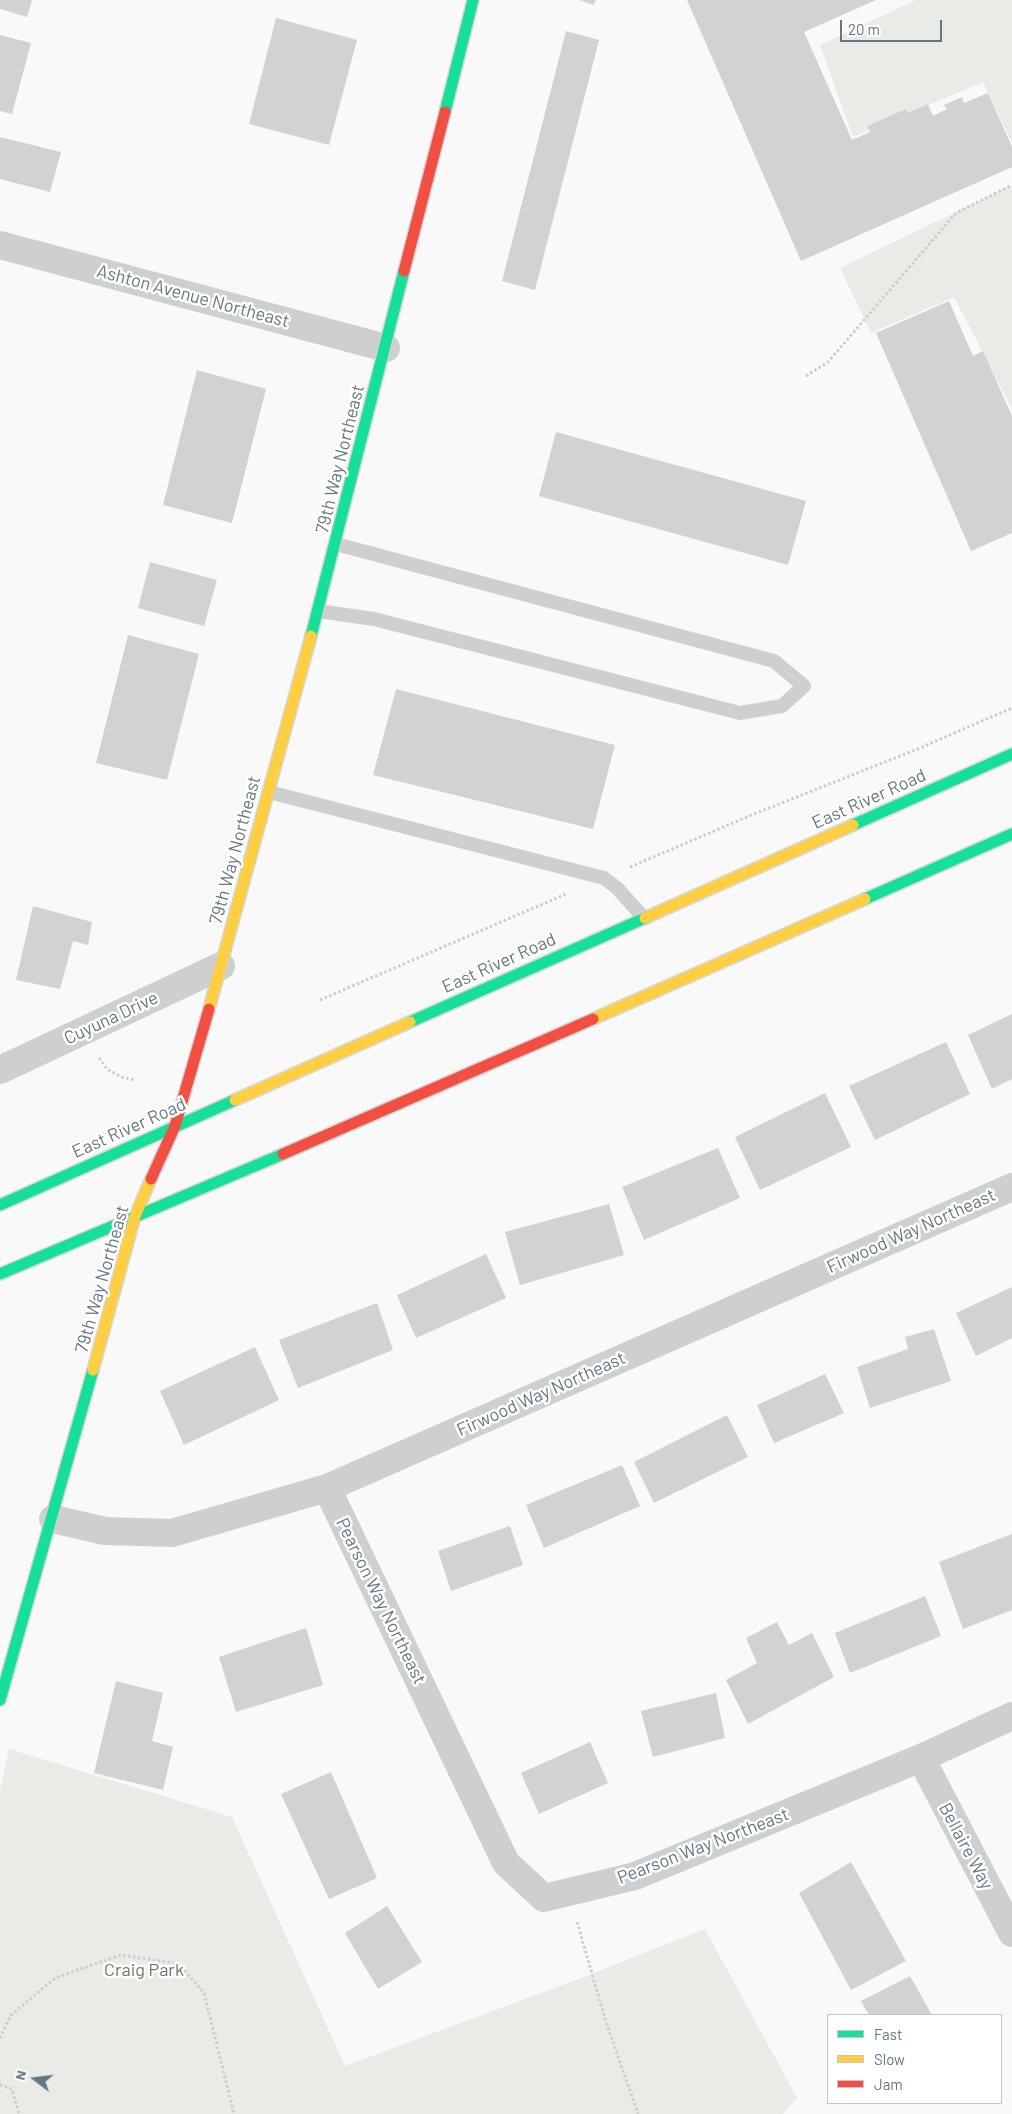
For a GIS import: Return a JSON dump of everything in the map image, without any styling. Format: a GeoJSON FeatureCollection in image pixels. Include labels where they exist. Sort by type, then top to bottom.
{"type":"FeatureCollection","features":[{"type":"Feature","properties":{"kind":"main road","name":"79th Way Northeast"},"geometry":{"type":"LineString","coordinates":[[0,1700],[53,1519],[135,1216],[175,1126],[222,966],[336,544],[473,0]]}},
{"type":"Feature","properties":{"kind":"main road","name":"East River Road"},"geometry":{"type":"LineString","coordinates":[[0,1205],[1012,754]]}},
{"type":"Feature","properties":{"kind":"main road"},"geometry":{"type":"LineString","coordinates":[[0,1274],[423,1094],[1012,834]]}},
{"type":"Feature","properties":{"kind":"street","name":"Ashton Avenue Northeast"},"geometry":{"type":"LineString","coordinates":[[0,245],[386,348]]}},
{"type":"Feature","properties":{"kind":"street","name":"Cuyuna Drive"},"geometry":{"type":"LineString","coordinates":[[0,1070],[222,966]]}},
{"type":"Feature","properties":{"kind":"street","name":"Firwood Way Northeast"},"geometry":{"type":"LineString","coordinates":[[53,1519],[105,1531],[172,1534],[327,1488],[1012,1187]]}},
{"type":"Feature","properties":{"kind":"street","name":"Pearson Way Northeast"},"geometry":{"type":"LineString","coordinates":[[327,1488],[506,1863],[544,1898],[635,1876],[921,1758],[1012,1716]]}},
{"type":"Feature","properties":{"kind":"street","name":"Bellaire Way"},"geometry":{"type":"LineString","coordinates":[[921,1758],[1012,1933]]}},
{"type":"Feature","properties":{"kind":"lane"},"geometry":{"type":"LineString","coordinates":[[318,611],[374,619],[740,713],[782,706],[804,686],[774,661],[336,544]]}},
{"type":"Feature","properties":{"kind":"lane"},"geometry":{"type":"LineString","coordinates":[[269,792],[604,878],[617,888],[644,918]]}},
{"type":"Feature","properties":{"kind":"path"},"geometry":{"type":"LineString","coordinates":[[806,376],[828,362],[956,213],[1012,185]]}},
{"type":"Feature","properties":{"kind":"path"},"geometry":{"type":"LineString","coordinates":[[320,1000],[754,814],[838,782],[1012,708]]}},
{"type":"Feature","properties":{"kind":"path"},"geometry":{"type":"LineString","coordinates":[[70,1038],[101,1059],[107,1069],[121,1077],[135,1080]]}},
{"type":"Feature","properties":{"kind":"path"},"geometry":{"type":"LineString","coordinates":[[569,1892],[606,2022],[638,2114]]}},
{"type":"Feature","properties":{"kind":"path"},"geometry":{"type":"LineString","coordinates":[[0,2038],[11,2015],[55,1978],[121,1955],[179,1964],[204,1993],[234,2114]]}},
{"type":"Feature","properties":{"kind":"path"},"geometry":{"type":"LineString","coordinates":[[0,2085],[12,2089],[19,2114]]}},
{"type":"Feature","properties":{"kind":"green space"},"geometry":{"type":"Polygon","coordinates":[[[916,0],[1012,0],[1012,143],[983,82],[853,137],[820,45],[916,0]]]}},
{"type":"Feature","properties":{"kind":"green space"},"geometry":{"type":"Polygon","coordinates":[[[1012,185],[1012,409],[954,297],[871,333],[840,268],[1012,185]]]}},
{"type":"Feature","properties":{"kind":"green space","name":"Craig Park"},"geometry":{"type":"Polygon","coordinates":[[[9,1749],[232,1817],[345,2066],[576,1980],[705,1929],[797,2098],[783,2114],[0,2114],[0,1791],[9,1749]]]}},
{"type":"Feature","properties":{"kind":"building"},"geometry":{"type":"Polygon","coordinates":[[[0,0],[32,0],[27,17],[0,9],[0,0]]]}},
{"type":"Feature","properties":{"kind":"building"},"geometry":{"type":"Polygon","coordinates":[[[579,0],[596,0],[594,5],[579,0]]]}},
{"type":"Feature","properties":{"kind":"building"},"geometry":{"type":"Polygon","coordinates":[[[687,0],[876,0],[804,32],[852,140],[870,132],[867,126],[906,109],[908,113],[928,104],[933,116],[947,109],[944,105],[962,97],[964,103],[988,93],[1012,147],[1012,167],[801,261],[687,0]]]}},
{"type":"Feature","properties":{"kind":"building"},"geometry":{"type":"Polygon","coordinates":[[[276,18],[357,40],[329,145],[249,124],[276,18]]]}},
{"type":"Feature","properties":{"kind":"building"},"geometry":{"type":"Polygon","coordinates":[[[566,31],[599,40],[535,290],[502,281],[566,31]]]}},
{"type":"Feature","properties":{"kind":"building"},"geometry":{"type":"Polygon","coordinates":[[[0,35],[31,43],[12,114],[0,111],[0,35]]]}},
{"type":"Feature","properties":{"kind":"building"},"geometry":{"type":"Polygon","coordinates":[[[0,137],[61,152],[50,192],[0,179],[0,137]]]}},
{"type":"Feature","properties":{"kind":"building"},"geometry":{"type":"Polygon","coordinates":[[[949,301],[973,356],[983,351],[1012,416],[1012,533],[971,551],[876,333],[949,301]]]}},
{"type":"Feature","properties":{"kind":"building"},"geometry":{"type":"Polygon","coordinates":[[[197,370],[266,389],[232,523],[163,505],[197,370]]]}},
{"type":"Feature","properties":{"kind":"building"},"geometry":{"type":"Polygon","coordinates":[[[556,432],[806,501],[788,565],[539,496],[556,432]]]}},
{"type":"Feature","properties":{"kind":"building"},"geometry":{"type":"Polygon","coordinates":[[[150,562],[217,580],[204,626],[138,608],[150,562]]]}},
{"type":"Feature","properties":{"kind":"building"},"geometry":{"type":"Polygon","coordinates":[[[128,635],[199,654],[167,780],[96,763],[128,635]]]}},
{"type":"Feature","properties":{"kind":"building"},"geometry":{"type":"Polygon","coordinates":[[[396,689],[615,745],[593,829],[373,775],[396,689]]]}},
{"type":"Feature","properties":{"kind":"building"},"geometry":{"type":"Polygon","coordinates":[[[33,906],[92,922],[88,945],[73,941],[60,989],[16,980],[33,906]]]}},
{"type":"Feature","properties":{"kind":"building"},"geometry":{"type":"Polygon","coordinates":[[[1012,1014],[1012,1079],[992,1089],[968,1035],[1012,1014]]]}},
{"type":"Feature","properties":{"kind":"building"},"geometry":{"type":"Polygon","coordinates":[[[946,1042],[970,1094],[875,1140],[849,1086],[946,1042]]]}},
{"type":"Feature","properties":{"kind":"building"},"geometry":{"type":"Polygon","coordinates":[[[825,1093],[851,1147],[760,1190],[735,1137],[825,1093]]]}},
{"type":"Feature","properties":{"kind":"building"},"geometry":{"type":"Polygon","coordinates":[[[718,1148],[740,1198],[644,1240],[622,1187],[718,1148]]]}},
{"type":"Feature","properties":{"kind":"building"},"geometry":{"type":"Polygon","coordinates":[[[609,1204],[624,1255],[520,1285],[505,1232],[609,1204]]]}},
{"type":"Feature","properties":{"kind":"building"},"geometry":{"type":"Polygon","coordinates":[[[486,1254],[506,1298],[416,1338],[397,1295],[486,1254]]]}},
{"type":"Feature","properties":{"kind":"building"},"geometry":{"type":"Polygon","coordinates":[[[1012,1287],[1012,1338],[976,1356],[956,1313],[1012,1287]]]}},
{"type":"Feature","properties":{"kind":"building"},"geometry":{"type":"Polygon","coordinates":[[[377,1303],[393,1350],[298,1388],[279,1340],[377,1303]]]}},
{"type":"Feature","properties":{"kind":"building"},"geometry":{"type":"Polygon","coordinates":[[[934,1329],[951,1381],[870,1408],[857,1367],[908,1349],[905,1337],[934,1329]]]}},
{"type":"Feature","properties":{"kind":"building"},"geometry":{"type":"Polygon","coordinates":[[[255,1347],[279,1400],[184,1445],[160,1391],[255,1347]]]}},
{"type":"Feature","properties":{"kind":"building"},"geometry":{"type":"Polygon","coordinates":[[[825,1374],[844,1413],[774,1443],[757,1405],[825,1374]]]}},
{"type":"Feature","properties":{"kind":"building"},"geometry":{"type":"Polygon","coordinates":[[[727,1415],[748,1457],[654,1503],[634,1462],[727,1415]]]}},
{"type":"Feature","properties":{"kind":"building"},"geometry":{"type":"Polygon","coordinates":[[[622,1465],[640,1506],[544,1548],[526,1505],[622,1465]]]}},
{"type":"Feature","properties":{"kind":"building"},"geometry":{"type":"Polygon","coordinates":[[[510,1526],[523,1565],[451,1591],[438,1551],[510,1526]]]}},
{"type":"Feature","properties":{"kind":"building"},"geometry":{"type":"Polygon","coordinates":[[[1012,1534],[1012,1610],[963,1629],[939,1562],[1012,1534]]]}},
{"type":"Feature","properties":{"kind":"building"},"geometry":{"type":"Polygon","coordinates":[[[925,1596],[941,1636],[850,1673],[835,1633],[925,1596]]]}},
{"type":"Feature","properties":{"kind":"building"},"geometry":{"type":"Polygon","coordinates":[[[777,1622],[789,1645],[812,1633],[834,1677],[748,1724],[726,1680],[757,1663],[746,1638],[777,1622]]]}},
{"type":"Feature","properties":{"kind":"building"},"geometry":{"type":"Polygon","coordinates":[[[306,1628],[323,1685],[236,1712],[219,1657],[306,1628]]]}},
{"type":"Feature","properties":{"kind":"building"},"geometry":{"type":"Polygon","coordinates":[[[116,1681],[163,1693],[152,1741],[173,1747],[163,1790],[94,1773],[116,1681]]]}},
{"type":"Feature","properties":{"kind":"building"},"geometry":{"type":"Polygon","coordinates":[[[716,1693],[725,1738],[653,1757],[641,1711],[716,1693]]]}},
{"type":"Feature","properties":{"kind":"building"},"geometry":{"type":"Polygon","coordinates":[[[590,1742],[608,1783],[539,1814],[521,1773],[590,1742]]]}},
{"type":"Feature","properties":{"kind":"building"},"geometry":{"type":"Polygon","coordinates":[[[331,1772],[377,1878],[329,1899],[281,1794],[331,1772]]]}},
{"type":"Feature","properties":{"kind":"building"},"geometry":{"type":"Polygon","coordinates":[[[851,1862],[906,1961],[851,1990],[799,1893],[851,1862]]]}},
{"type":"Feature","properties":{"kind":"building"},"geometry":{"type":"Polygon","coordinates":[[[387,1906],[422,1962],[378,1989],[345,1933],[387,1906]]]}},
{"type":"Feature","properties":{"kind":"building"},"geometry":{"type":"Polygon","coordinates":[[[910,1976],[931,2014],[868,2014],[861,2001],[910,1976]]]}},
{"type":"Feature","properties":{"kind":"traffic: fast"},"geometry":{"type":"LineString","coordinates":[[445,112],[473,0]]}},
{"type":"Feature","properties":{"kind":"traffic: fast"},"geometry":{"type":"LineString","coordinates":[[311,636],[404,271]]}},
{"type":"Feature","properties":{"kind":"traffic: fast"},"geometry":{"type":"LineString","coordinates":[[853,825],[1012,754]]}},
{"type":"Feature","properties":{"kind":"traffic: fast"},"geometry":{"type":"LineString","coordinates":[[865,899],[1012,834]]}},
{"type":"Feature","properties":{"kind":"traffic: fast"},"geometry":{"type":"LineString","coordinates":[[410,1022],[645,918]]}},
{"type":"Feature","properties":{"kind":"traffic: fast"},"geometry":{"type":"LineString","coordinates":[[0,1205],[235,1100]]}},
{"type":"Feature","properties":{"kind":"traffic: fast"},"geometry":{"type":"LineString","coordinates":[[0,1274],[283,1154]]}},
{"type":"Feature","properties":{"kind":"traffic: fast"},"geometry":{"type":"LineString","coordinates":[[0,1700],[93,1370]]}},
{"type":"Feature","properties":{"kind":"traffic: slow"},"geometry":{"type":"LineString","coordinates":[[209,1009],[311,636]]}},
{"type":"Feature","properties":{"kind":"traffic: slow"},"geometry":{"type":"LineString","coordinates":[[645,918],[853,825]]}},
{"type":"Feature","properties":{"kind":"traffic: slow"},"geometry":{"type":"LineString","coordinates":[[593,1019],[865,899]]}},
{"type":"Feature","properties":{"kind":"traffic: slow"},"geometry":{"type":"LineString","coordinates":[[235,1100],[410,1022]]}},
{"type":"Feature","properties":{"kind":"traffic: slow"},"geometry":{"type":"LineString","coordinates":[[93,1370],[135,1216],[151,1179]]}},
{"type":"Feature","properties":{"kind":"traffic: jam"},"geometry":{"type":"LineString","coordinates":[[404,271],[445,112]]}},
{"type":"Feature","properties":{"kind":"traffic: jam"},"geometry":{"type":"LineString","coordinates":[[151,1179],[175,1126],[209,1009]]}},
{"type":"Feature","properties":{"kind":"traffic: jam"},"geometry":{"type":"LineString","coordinates":[[283,1154],[593,1019]]}}]}
